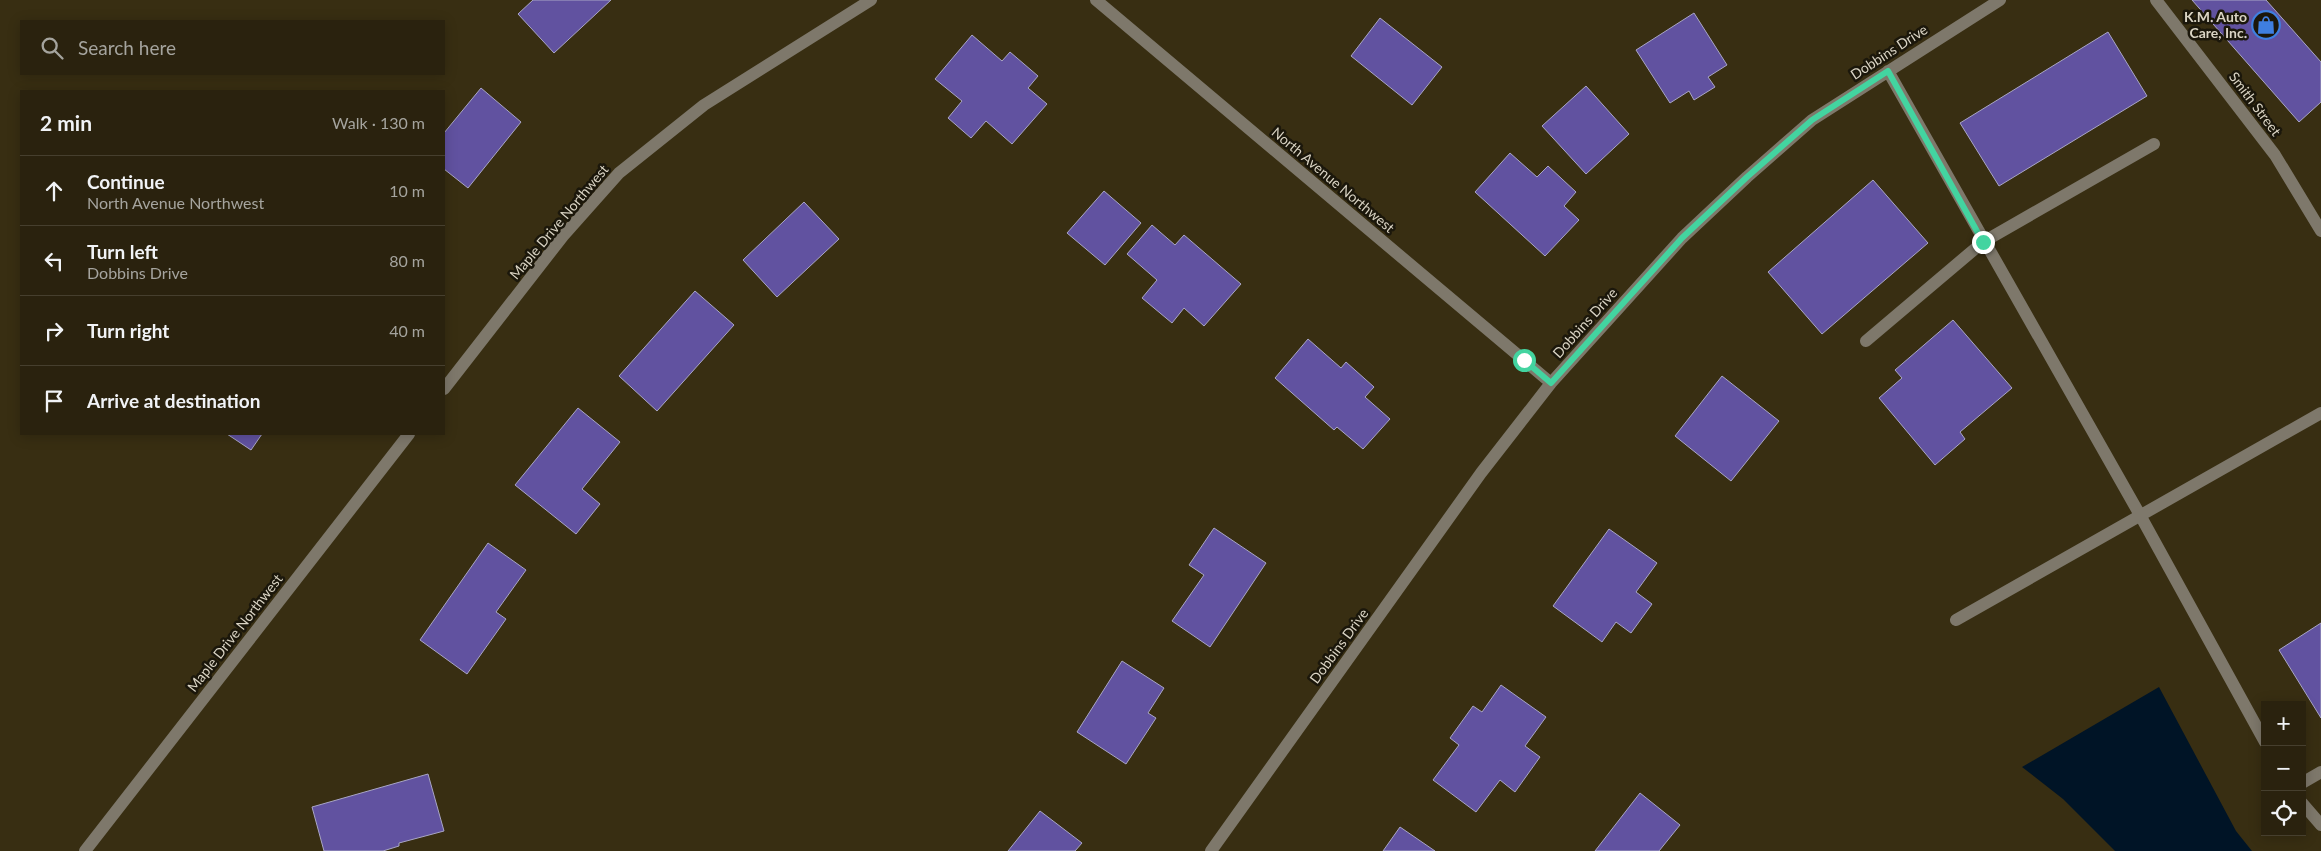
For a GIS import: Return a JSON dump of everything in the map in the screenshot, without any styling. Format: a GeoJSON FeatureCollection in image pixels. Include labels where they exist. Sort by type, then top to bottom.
{"type":"FeatureCollection","features":[{"type":"Feature","properties":{"kind":"street","name":"Maple Drive Northwest"},"geometry":{"type":"LineString","coordinates":[[445,388],[563,236],[619,173],[704,105],[871,0]]}},
{"type":"Feature","properties":{"kind":"street","name":"North Avenue Northwest"},"geometry":{"type":"LineString","coordinates":[[1096,0],[1551,383]]}},
{"type":"Feature","properties":{"kind":"street","name":"Dobbins Drive"},"geometry":{"type":"LineString","coordinates":[[1210,851],[1481,473],[1551,383],[1682,238],[1812,120],[2000,0]]}},
{"type":"Feature","properties":{"kind":"street","name":"Smith Street"},"geometry":{"type":"LineString","coordinates":[[2156,0],[2275,155],[2321,231]]}},
{"type":"Feature","properties":{"kind":"street"},"geometry":{"type":"LineString","coordinates":[[1888,71],[1983,242],[2140,516],[2261,735]]}},
{"type":"Feature","properties":{"kind":"street"},"geometry":{"type":"LineString","coordinates":[[1866,341],[1983,242],[2154,144]]}},
{"type":"Feature","properties":{"kind":"street"},"geometry":{"type":"LineString","coordinates":[[1956,620],[2321,413]]}},
{"type":"Feature","properties":{"kind":"street","name":"Maple Drive Northwest"},"geometry":{"type":"LineString","coordinates":[[85,851],[408,435]]}},
{"type":"Feature","properties":{"kind":"street"},"geometry":{"type":"LineString","coordinates":[[2306,781],[2321,772]]}},
{"type":"Feature","properties":{"kind":"street"},"geometry":{"type":"LineString","coordinates":[[2306,808],[2321,825]]}},
{"type":"Feature","properties":{"kind":"water"},"geometry":{"type":"Polygon","coordinates":[[[2159,687],[2236,831],[2252,851],[2115,851],[2063,799],[2022,767],[2159,687]]]}},
{"type":"Feature","properties":{"kind":"building"},"geometry":{"type":"Polygon","coordinates":[[[533,0],[611,0],[554,53],[518,14],[533,0]]]}},
{"type":"Feature","properties":{"kind":"building"},"geometry":{"type":"Polygon","coordinates":[[[2192,0],[2266,0],[2321,62],[2321,102],[2299,122],[2192,0]]]}},
{"type":"Feature","properties":{"kind":"building"},"geometry":{"type":"Polygon","coordinates":[[[1694,13],[1727,65],[1708,77],[1715,87],[1694,100],[1689,91],[1670,103],[1636,50],[1694,13]]]}},
{"type":"Feature","properties":{"kind":"building"},"geometry":{"type":"Polygon","coordinates":[[[1380,18],[1442,67],[1412,105],[1351,56],[1380,18]]]}},
{"type":"Feature","properties":{"kind":"building"},"geometry":{"type":"Polygon","coordinates":[[[2108,32],[2147,96],[1999,186],[1960,123],[2108,32]]]}},
{"type":"Feature","properties":{"kind":"building"},"geometry":{"type":"Polygon","coordinates":[[[972,35],[1002,61],[1010,52],[1038,76],[1028,88],[1047,104],[1012,144],[986,121],[971,138],[948,118],[962,101],[935,79],[972,35]]]}},
{"type":"Feature","properties":{"kind":"building"},"geometry":{"type":"Polygon","coordinates":[[[1586,86],[1629,134],[1586,174],[1542,126],[1586,86]]]}},
{"type":"Feature","properties":{"kind":"building"},"geometry":{"type":"Polygon","coordinates":[[[481,88],[521,122],[468,188],[445,170],[445,132],[481,88]]]}},
{"type":"Feature","properties":{"kind":"building"},"geometry":{"type":"Polygon","coordinates":[[[1510,153],[1537,177],[1548,166],[1576,192],[1564,206],[1579,220],[1545,256],[1475,192],[1510,153]]]}},
{"type":"Feature","properties":{"kind":"building"},"geometry":{"type":"Polygon","coordinates":[[[1873,180],[1928,243],[1822,334],[1768,272],[1873,180]]]}},
{"type":"Feature","properties":{"kind":"building"},"geometry":{"type":"Polygon","coordinates":[[[1104,191],[1141,223],[1105,265],[1067,233],[1104,191]]]}},
{"type":"Feature","properties":{"kind":"building"},"geometry":{"type":"Polygon","coordinates":[[[804,202],[839,239],[777,297],[743,260],[804,202]]]}},
{"type":"Feature","properties":{"kind":"building"},"geometry":{"type":"Polygon","coordinates":[[[1152,225],[1175,245],[1184,235],[1241,284],[1204,326],[1184,308],[1172,323],[1142,298],[1157,280],[1127,254],[1152,225]]]}},
{"type":"Feature","properties":{"kind":"building"},"geometry":{"type":"Polygon","coordinates":[[[695,291],[734,325],[657,411],[619,376],[695,291]]]}},
{"type":"Feature","properties":{"kind":"building"},"geometry":{"type":"Polygon","coordinates":[[[1953,320],[2012,388],[1960,432],[1965,439],[1935,465],[1879,398],[1902,378],[1895,370],[1953,320]]]}},
{"type":"Feature","properties":{"kind":"building"},"geometry":{"type":"Polygon","coordinates":[[[1308,339],[1341,368],[1346,362],[1374,387],[1365,397],[1390,419],[1363,449],[1337,427],[1334,430],[1275,378],[1308,339]]]}},
{"type":"Feature","properties":{"kind":"building"},"geometry":{"type":"Polygon","coordinates":[[[1722,376],[1779,421],[1731,481],[1675,436],[1722,376]]]}},
{"type":"Feature","properties":{"kind":"building"},"geometry":{"type":"Polygon","coordinates":[[[578,408],[620,442],[582,489],[600,504],[576,534],[515,485],[578,408]]]}},
{"type":"Feature","properties":{"kind":"building"},"geometry":{"type":"Polygon","coordinates":[[[228,435],[261,435],[251,450],[228,435]]]}},
{"type":"Feature","properties":{"kind":"building"},"geometry":{"type":"Polygon","coordinates":[[[1214,528],[1266,563],[1210,647],[1172,621],[1204,575],[1189,565],[1214,528]]]}},
{"type":"Feature","properties":{"kind":"building"},"geometry":{"type":"Polygon","coordinates":[[[1609,529],[1657,563],[1636,592],[1652,604],[1631,633],[1616,622],[1602,642],[1553,606],[1609,529]]]}},
{"type":"Feature","properties":{"kind":"building"},"geometry":{"type":"Polygon","coordinates":[[[488,543],[526,570],[496,612],[506,619],[467,674],[420,640],[488,543]]]}},
{"type":"Feature","properties":{"kind":"building"},"geometry":{"type":"Polygon","coordinates":[[[2321,623],[2321,718],[2279,650],[2321,623]]]}},
{"type":"Feature","properties":{"kind":"building"},"geometry":{"type":"Polygon","coordinates":[[[1122,661],[1164,688],[1148,713],[1156,718],[1126,764],[1077,732],[1122,661]]]}},
{"type":"Feature","properties":{"kind":"building"},"geometry":{"type":"Polygon","coordinates":[[[1501,685],[1546,717],[1525,746],[1540,757],[1515,792],[1500,780],[1476,812],[1433,780],[1459,745],[1450,738],[1473,706],[1482,712],[1501,685]]]}},
{"type":"Feature","properties":{"kind":"building"},"geometry":{"type":"Polygon","coordinates":[[[428,774],[444,831],[399,843],[399,846],[383,851],[324,851],[312,807],[428,774]]]}},
{"type":"Feature","properties":{"kind":"building"},"geometry":{"type":"Polygon","coordinates":[[[1640,793],[1680,825],[1659,851],[1595,851],[1640,793]]]}},
{"type":"Feature","properties":{"kind":"building"},"geometry":{"type":"Polygon","coordinates":[[[1040,811],[1082,843],[1075,851],[1008,851],[1040,811]]]}},
{"type":"Feature","properties":{"kind":"building"},"geometry":{"type":"Polygon","coordinates":[[[1400,827],[1435,851],[1383,851],[1400,827]]]}},
{"type":"Feature","properties":{"kind":"place","name":"K.M. Auto Care, Inc."},"geometry":{"type":"Point","coordinates":[2266,25]}},
{"type":"Feature","properties":{"kind":"route"},"geometry":{"type":"LineString","coordinates":[[1524,360],[1551,383],[1682,238],[1747,177],[1812,120],[1888,71],[1983,242]]}}]}
